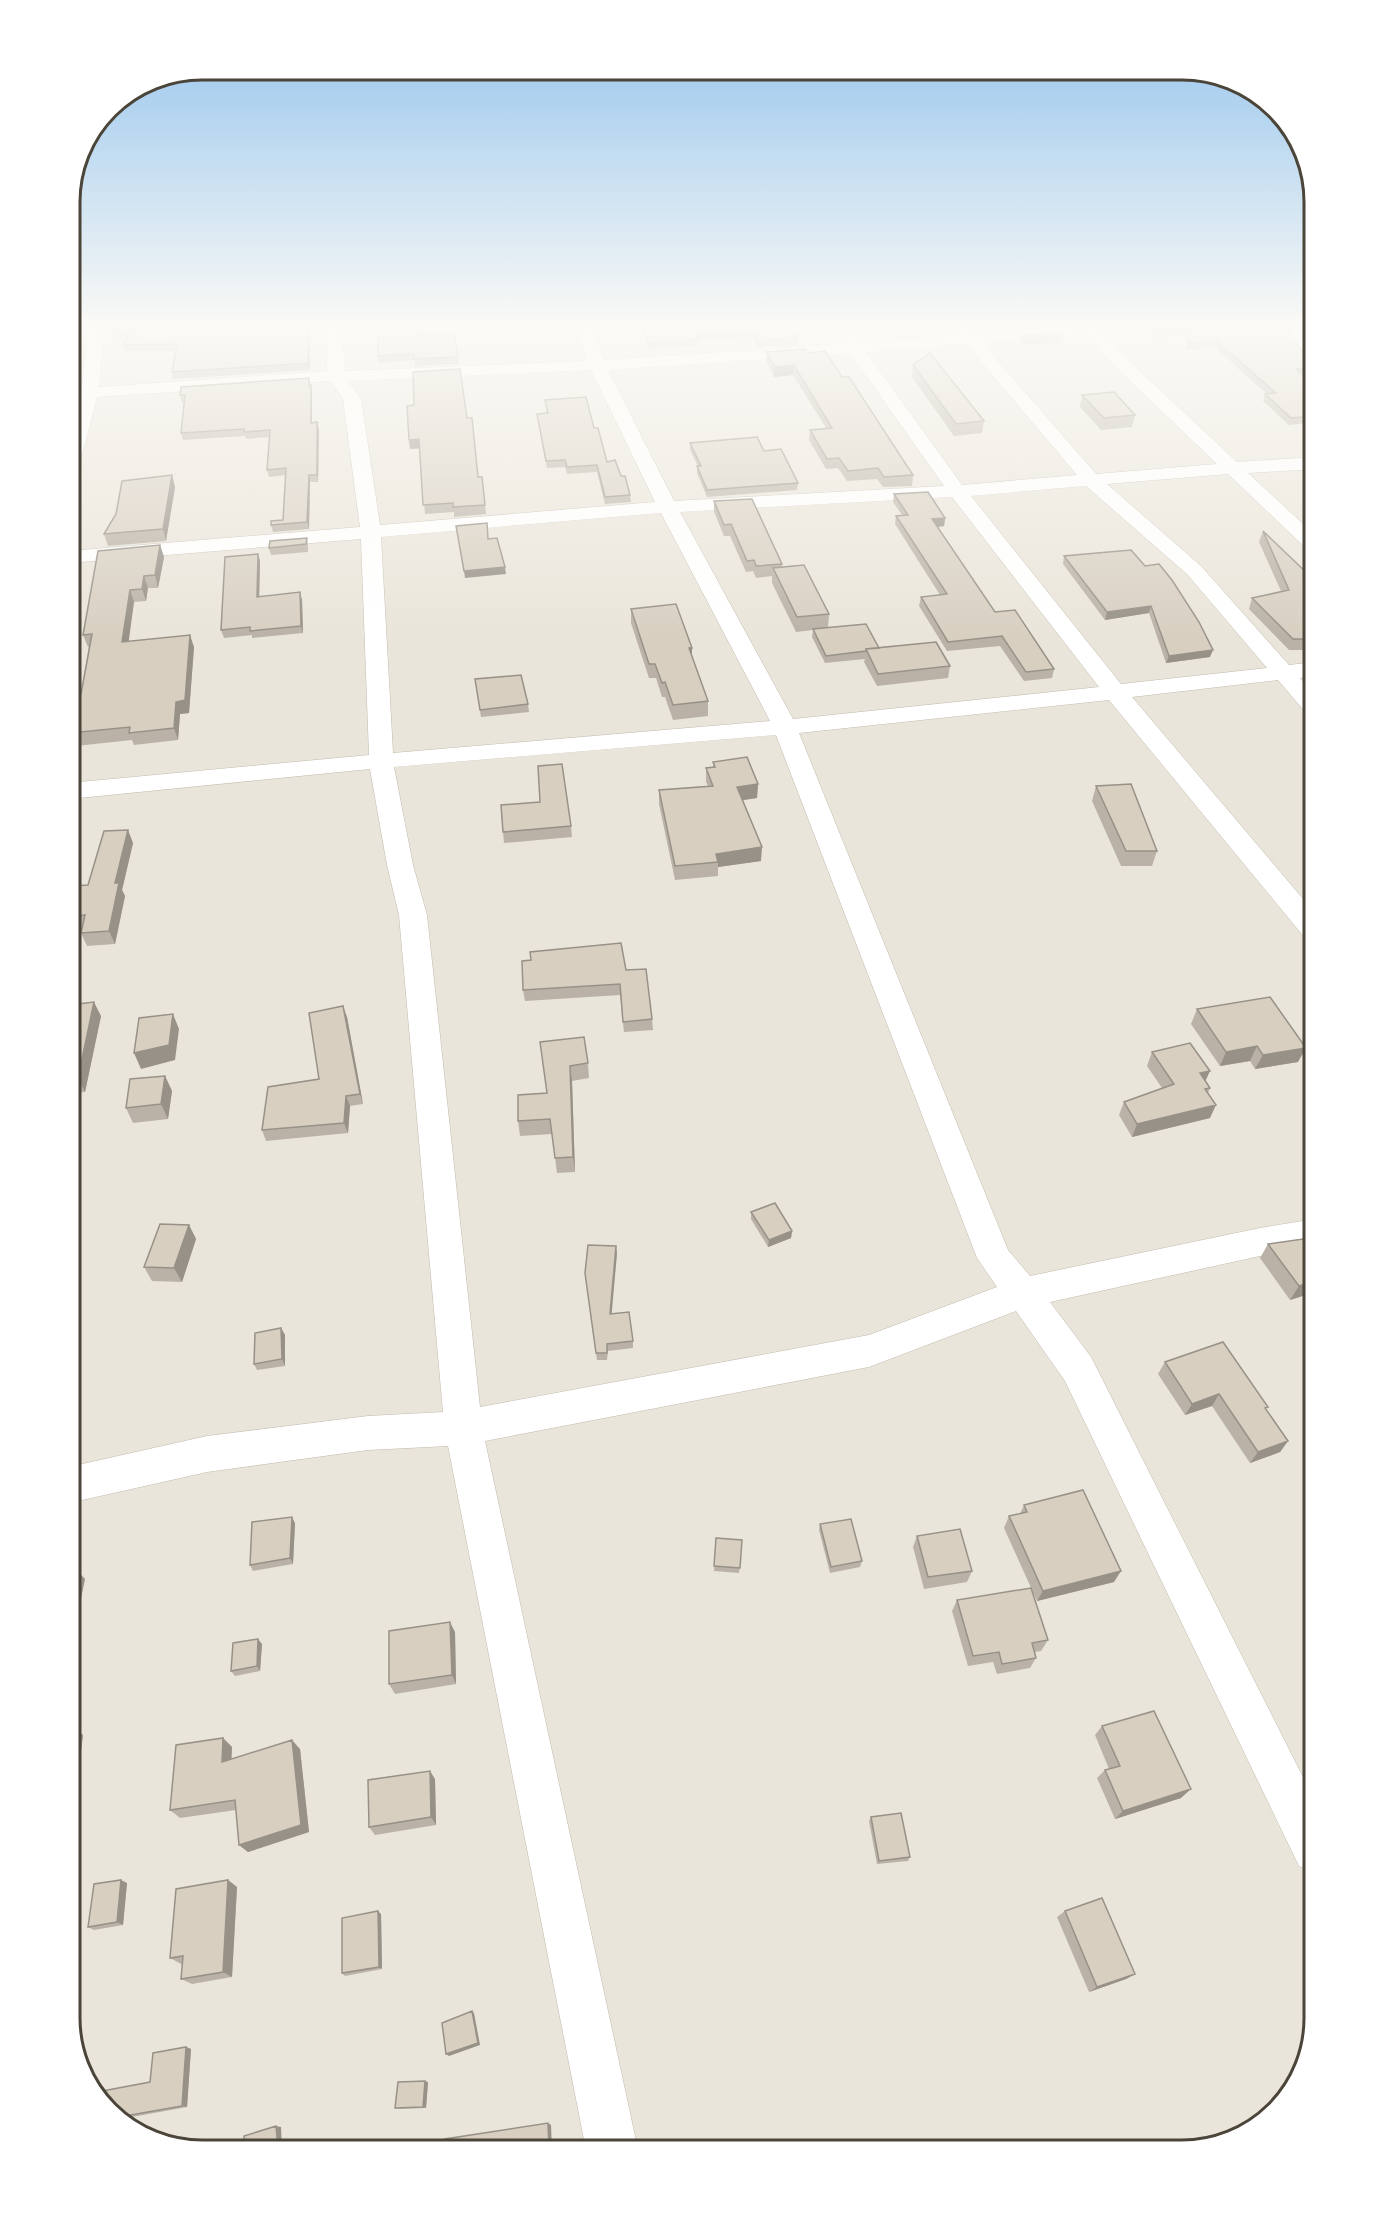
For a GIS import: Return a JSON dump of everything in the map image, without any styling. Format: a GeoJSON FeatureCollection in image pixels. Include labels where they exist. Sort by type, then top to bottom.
{"type":"FeatureCollection","features":[{"type":"Feature","properties":{"kind":"street"},"geometry":{"type":"LineString","coordinates":[[357,432],[371,533],[381,761],[400,865],[413,915],[463,1428],[610,2139]]}},
{"type":"Feature","properties":{"kind":"street"},"geometry":{"type":"LineString","coordinates":[[630,432],[667,507],[719,600],[785,728],[994,1258],[1023,1293],[1078,1369],[1304,1828]]}},
{"type":"Feature","properties":{"kind":"street"},"geometry":{"type":"LineString","coordinates":[[915,432],[957,491],[1115,692],[1304,918]]}},
{"type":"Feature","properties":{"kind":"street"},"geometry":{"type":"LineString","coordinates":[[1049,432],[1091,480],[1194,570],[1304,696]]}},
{"type":"Feature","properties":{"kind":"street"},"geometry":{"type":"LineString","coordinates":[[1193,432],[1304,536]]}},
{"type":"Feature","properties":{"kind":"street"},"geometry":{"type":"LineString","coordinates":[[80,555],[667,507],[957,491],[1304,464]]}},
{"type":"Feature","properties":{"kind":"street"},"geometry":{"type":"LineString","coordinates":[[80,790],[381,761],[871,720],[1304,670]]}},
{"type":"Feature","properties":{"kind":"street"},"geometry":{"type":"LineString","coordinates":[[80,1483],[207,1454],[368,1433],[463,1428],[869,1351],[1023,1293],[1260,1242],[1304,1235]]}},
{"type":"Feature","properties":{"kind":"shaded area"},"geometry":{"type":"Polygon","coordinates":[[[80,432],[1304,432],[1304,2025],[1298,2056],[1284,2085],[1263,2109],[1236,2127],[1206,2137],[1182,2140],[194,2139],[178,2137],[148,2127],[121,2109],[100,2085],[92,2071],[81,2033],[80,432]]]}},
{"type":"Feature","properties":{"kind":"building"},"geometry":{"type":"Polygon","coordinates":[[[270,432],[317,432],[317,475],[309,475],[307,522],[271,525],[271,521],[283,520],[286,468],[267,470],[270,432]]]}},
{"type":"Feature","properties":{"kind":"building"},"geometry":{"type":"Polygon","coordinates":[[[409,432],[473,432],[478,477],[482,477],[485,505],[453,507],[453,503],[423,505],[419,439],[409,440],[409,432]]]}},
{"type":"Feature","properties":{"kind":"building"},"geometry":{"type":"Polygon","coordinates":[[[540,432],[599,432],[607,462],[615,460],[621,476],[625,476],[630,495],[605,497],[597,465],[567,467],[565,460],[546,461],[540,432]]]}},
{"type":"Feature","properties":{"kind":"building"},"geometry":{"type":"Polygon","coordinates":[[[811,432],[885,432],[913,475],[884,477],[878,468],[848,471],[839,458],[827,459],[811,432]]]}},
{"type":"Feature","properties":{"kind":"building"},"geometry":{"type":"Polygon","coordinates":[[[757,437],[764,451],[781,449],[798,483],[707,490],[697,466],[701,466],[690,443],[757,437]]]}},
{"type":"Feature","properties":{"kind":"building"},"geometry":{"type":"Polygon","coordinates":[[[172,475],[163,529],[104,534],[116,514],[122,481],[172,475]]]}},
{"type":"Feature","properties":{"kind":"building"},"geometry":{"type":"Polygon","coordinates":[[[928,492],[945,518],[932,519],[995,612],[1015,610],[1054,669],[1026,672],[1002,636],[948,642],[921,597],[947,594],[896,516],[908,515],[894,494],[928,492]]]}},
{"type":"Feature","properties":{"kind":"building"},"geometry":{"type":"Polygon","coordinates":[[[752,499],[782,564],[756,566],[754,560],[747,561],[731,524],[724,525],[714,501],[752,499]]]}},
{"type":"Feature","properties":{"kind":"building"},"geometry":{"type":"Polygon","coordinates":[[[487,523],[488,539],[497,538],[505,567],[464,571],[456,526],[487,523]]]}},
{"type":"Feature","properties":{"kind":"building"},"geometry":{"type":"Polygon","coordinates":[[[1263,531],[1304,570],[1304,639],[1293,639],[1252,598],[1289,590],[1263,531]]]}},
{"type":"Feature","properties":{"kind":"building"},"geometry":{"type":"Polygon","coordinates":[[[307,538],[306,544],[269,548],[270,541],[307,538]]]}},
{"type":"Feature","properties":{"kind":"building"},"geometry":{"type":"Polygon","coordinates":[[[160,545],[155,575],[144,576],[142,589],[130,590],[122,642],[190,635],[185,700],[176,702],[174,728],[129,733],[130,727],[80,732],[80,694],[92,634],[83,635],[98,551],[160,545]]]}},
{"type":"Feature","properties":{"kind":"building"},"geometry":{"type":"Polygon","coordinates":[[[1131,550],[1145,566],[1159,564],[1199,622],[1213,650],[1169,656],[1151,606],[1107,612],[1064,556],[1131,550]]]}},
{"type":"Feature","properties":{"kind":"building"},"geometry":{"type":"Polygon","coordinates":[[[258,554],[257,597],[300,592],[301,626],[250,631],[250,627],[221,630],[225,557],[258,554]]]}},
{"type":"Feature","properties":{"kind":"building"},"geometry":{"type":"Polygon","coordinates":[[[804,565],[829,614],[797,617],[773,568],[804,565]]]}},
{"type":"Feature","properties":{"kind":"building"},"geometry":{"type":"Polygon","coordinates":[[[676,604],[708,701],[673,705],[665,682],[662,683],[655,664],[649,664],[631,609],[676,604]]]}},
{"type":"Feature","properties":{"kind":"building"},"geometry":{"type":"Polygon","coordinates":[[[866,624],[879,648],[826,656],[813,629],[866,624]]]}},
{"type":"Feature","properties":{"kind":"building"},"geometry":{"type":"Polygon","coordinates":[[[936,642],[950,666],[878,674],[866,649],[936,642]]]}},
{"type":"Feature","properties":{"kind":"building"},"geometry":{"type":"Polygon","coordinates":[[[521,675],[528,704],[480,710],[475,679],[521,675]]]}},
{"type":"Feature","properties":{"kind":"building"},"geometry":{"type":"Polygon","coordinates":[[[747,757],[758,784],[737,787],[762,847],[716,854],[718,862],[675,866],[659,790],[713,786],[706,768],[715,767],[713,762],[747,757]]]}},
{"type":"Feature","properties":{"kind":"building"},"geometry":{"type":"Polygon","coordinates":[[[562,764],[571,826],[503,832],[501,805],[540,802],[538,766],[562,764]]]}},
{"type":"Feature","properties":{"kind":"building"},"geometry":{"type":"Polygon","coordinates":[[[1131,784],[1157,851],[1126,851],[1096,786],[1131,784]]]}},
{"type":"Feature","properties":{"kind":"building"},"geometry":{"type":"Polygon","coordinates":[[[128,830],[115,883],[119,883],[109,931],[81,933],[85,915],[80,916],[80,885],[88,885],[104,831],[128,830]]]}},
{"type":"Feature","properties":{"kind":"building"},"geometry":{"type":"Polygon","coordinates":[[[621,943],[626,970],[646,969],[652,1019],[623,1022],[620,984],[523,990],[522,961],[531,960],[530,952],[621,943]]]}},
{"type":"Feature","properties":{"kind":"building"},"geometry":{"type":"Polygon","coordinates":[[[1270,997],[1304,1048],[1263,1055],[1257,1046],[1226,1052],[1197,1009],[1270,997]]]}},
{"type":"Feature","properties":{"kind":"building"},"geometry":{"type":"Polygon","coordinates":[[[94,1002],[80,1068],[80,1004],[94,1002]]]}},
{"type":"Feature","properties":{"kind":"building"},"geometry":{"type":"Polygon","coordinates":[[[343,1006],[360,1094],[346,1096],[344,1123],[262,1130],[268,1087],[319,1079],[309,1013],[343,1006]]]}},
{"type":"Feature","properties":{"kind":"building"},"geometry":{"type":"Polygon","coordinates":[[[173,1014],[169,1045],[134,1053],[139,1018],[173,1014]]]}},
{"type":"Feature","properties":{"kind":"building"},"geometry":{"type":"Polygon","coordinates":[[[584,1037],[588,1063],[570,1066],[573,1157],[555,1158],[550,1119],[518,1121],[518,1095],[547,1093],[540,1042],[584,1037]]]}},
{"type":"Feature","properties":{"kind":"building"},"geometry":{"type":"Polygon","coordinates":[[[1190,1043],[1210,1071],[1200,1073],[1210,1088],[1205,1089],[1216,1105],[1137,1124],[1124,1102],[1174,1084],[1152,1052],[1190,1043]]]}},
{"type":"Feature","properties":{"kind":"building"},"geometry":{"type":"Polygon","coordinates":[[[165,1076],[161,1104],[126,1108],[130,1079],[165,1076]]]}},
{"type":"Feature","properties":{"kind":"building"},"geometry":{"type":"Polygon","coordinates":[[[775,1203],[792,1231],[769,1240],[751,1212],[775,1203]]]}},
{"type":"Feature","properties":{"kind":"building"},"geometry":{"type":"Polygon","coordinates":[[[160,1224],[189,1225],[174,1268],[144,1267],[160,1224]]]}},
{"type":"Feature","properties":{"kind":"building"},"geometry":{"type":"Polygon","coordinates":[[[1303,1239],[1304,1284],[1299,1286],[1268,1244],[1303,1239]]]}},
{"type":"Feature","properties":{"kind":"building"},"geometry":{"type":"Polygon","coordinates":[[[588,1245],[616,1246],[610,1314],[629,1312],[633,1341],[607,1344],[607,1353],[596,1353],[585,1273],[588,1245]]]}},
{"type":"Feature","properties":{"kind":"building"},"geometry":{"type":"Polygon","coordinates":[[[281,1328],[282,1359],[254,1364],[255,1333],[281,1328]]]}},
{"type":"Feature","properties":{"kind":"building"},"geometry":{"type":"Polygon","coordinates":[[[1223,1342],[1268,1407],[1265,1408],[1288,1441],[1258,1452],[1219,1394],[1192,1404],[1165,1362],[1223,1342]]]}},
{"type":"Feature","properties":{"kind":"building"},"geometry":{"type":"Polygon","coordinates":[[[1083,1490],[1121,1571],[1043,1591],[1009,1516],[1027,1512],[1024,1505],[1083,1490]]]}},
{"type":"Feature","properties":{"kind":"building"},"geometry":{"type":"Polygon","coordinates":[[[292,1517],[290,1558],[250,1565],[252,1522],[292,1517]]]}},
{"type":"Feature","properties":{"kind":"building"},"geometry":{"type":"Polygon","coordinates":[[[851,1519],[862,1561],[831,1567],[820,1524],[851,1519]]]}},
{"type":"Feature","properties":{"kind":"building"},"geometry":{"type":"Polygon","coordinates":[[[960,1529],[972,1571],[928,1577],[917,1536],[960,1529]]]}},
{"type":"Feature","properties":{"kind":"building"},"geometry":{"type":"Polygon","coordinates":[[[716,1538],[742,1540],[740,1568],[714,1566],[716,1538]]]}},
{"type":"Feature","properties":{"kind":"building"},"geometry":{"type":"Polygon","coordinates":[[[1031,1588],[1048,1640],[1032,1643],[1036,1658],[1002,1664],[999,1652],[973,1656],[957,1600],[1031,1588]]]}},
{"type":"Feature","properties":{"kind":"building"},"geometry":{"type":"Polygon","coordinates":[[[450,1622],[452,1675],[389,1684],[389,1631],[450,1622]]]}},
{"type":"Feature","properties":{"kind":"building"},"geometry":{"type":"Polygon","coordinates":[[[258,1639],[257,1666],[231,1671],[233,1643],[258,1639]]]}},
{"type":"Feature","properties":{"kind":"building"},"geometry":{"type":"Polygon","coordinates":[[[1154,1711],[1191,1789],[1123,1811],[1105,1770],[1120,1766],[1102,1726],[1154,1711]]]}},
{"type":"Feature","properties":{"kind":"building"},"geometry":{"type":"Polygon","coordinates":[[[223,1738],[222,1762],[292,1740],[301,1825],[239,1845],[235,1800],[170,1810],[176,1745],[223,1738]]]}},
{"type":"Feature","properties":{"kind":"building"},"geometry":{"type":"Polygon","coordinates":[[[430,1771],[431,1817],[369,1827],[368,1780],[430,1771]]]}},
{"type":"Feature","properties":{"kind":"building"},"geometry":{"type":"Polygon","coordinates":[[[901,1813],[910,1857],[879,1861],[871,1817],[901,1813]]]}},
{"type":"Feature","properties":{"kind":"building"},"geometry":{"type":"Polygon","coordinates":[[[121,1880],[117,1922],[88,1927],[94,1884],[121,1880]]]}},
{"type":"Feature","properties":{"kind":"building"},"geometry":{"type":"Polygon","coordinates":[[[228,1880],[223,1972],[181,1979],[183,1956],[170,1958],[176,1889],[228,1880]]]}},
{"type":"Feature","properties":{"kind":"building"},"geometry":{"type":"Polygon","coordinates":[[[1102,1898],[1135,1974],[1097,1987],[1065,1911],[1102,1898]]]}},
{"type":"Feature","properties":{"kind":"building"},"geometry":{"type":"Polygon","coordinates":[[[378,1911],[379,1967],[342,1973],[342,1918],[378,1911]]]}},
{"type":"Feature","properties":{"kind":"building"},"geometry":{"type":"Polygon","coordinates":[[[472,2011],[478,2043],[446,2054],[442,2023],[472,2011]]]}},
{"type":"Feature","properties":{"kind":"building"},"geometry":{"type":"Polygon","coordinates":[[[186,2047],[182,2106],[129,2115],[104,2091],[150,2082],[153,2053],[186,2047]]]}},
{"type":"Feature","properties":{"kind":"building"},"geometry":{"type":"Polygon","coordinates":[[[425,2081],[423,2107],[395,2108],[398,2082],[425,2081]]]}},
{"type":"Feature","properties":{"kind":"building"},"geometry":{"type":"Polygon","coordinates":[[[548,2123],[549,2139],[445,2139],[548,2123]]]}},
{"type":"Feature","properties":{"kind":"building"},"geometry":{"type":"Polygon","coordinates":[[[276,2126],[277,2139],[244,2139],[244,2136],[276,2126]]]}}]}
